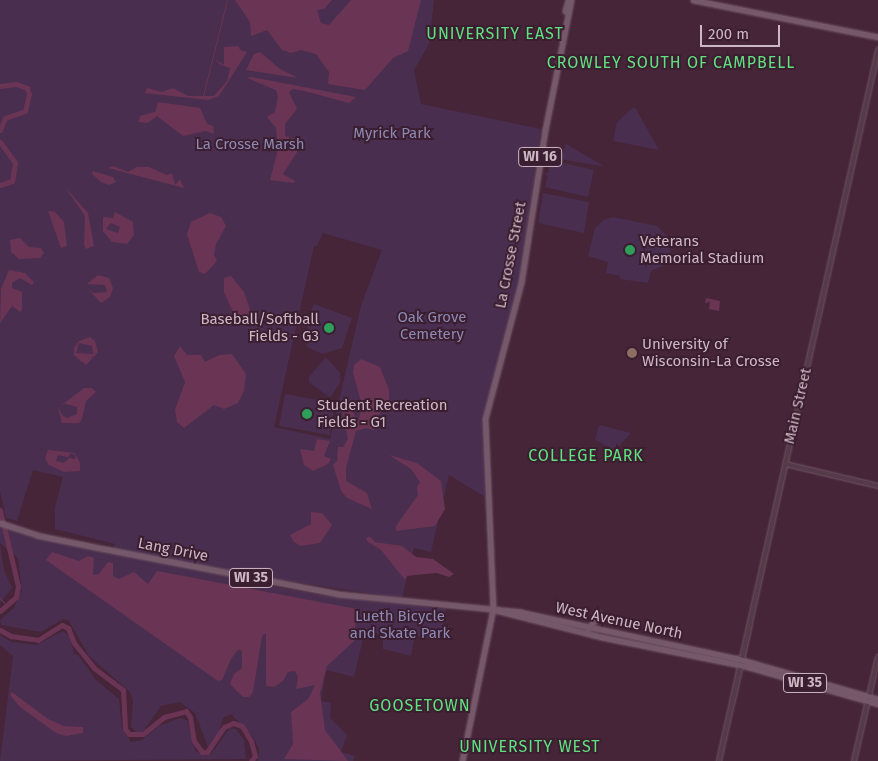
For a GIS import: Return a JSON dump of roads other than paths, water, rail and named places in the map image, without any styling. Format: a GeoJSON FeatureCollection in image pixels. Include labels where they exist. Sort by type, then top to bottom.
{"type":"FeatureCollection","features":[{"type":"Feature","properties":{"kind":"main road","name":"La Crosse Street"},"geometry":{"type":"LineString","coordinates":[[494,609],[484,422],[521,283],[570,0]]}},
{"type":"Feature","properties":{"kind":"main road"},"geometry":{"type":"LineString","coordinates":[[693,0],[878,37]]}},
{"type":"Feature","properties":{"kind":"main road","name":"Lang Drive"},"geometry":{"type":"LineString","coordinates":[[0,523],[105,549],[338,594],[494,609]]}},
{"type":"Feature","properties":{"kind":"main road","name":"West Avenue North"},"geometry":{"type":"LineString","coordinates":[[494,609],[741,662]]}},
{"type":"Feature","properties":{"kind":"main road","name":"West Avenue North"},"geometry":{"type":"LineString","coordinates":[[494,609],[643,645],[741,662]]}},
{"type":"Feature","properties":{"kind":"main road","name":"WI 16"},"geometry":{"type":"LineString","coordinates":[[462,761],[494,609]]}},
{"type":"Feature","properties":{"kind":"main road"},"geometry":{"type":"LineString","coordinates":[[588,629],[598,614]]}},
{"type":"Feature","properties":{"kind":"main road","name":"WI 35"},"geometry":{"type":"LineString","coordinates":[[741,662],[868,699],[878,704]]}},
{"type":"Feature","properties":{"kind":"main road","name":"WI 35"},"geometry":{"type":"LineString","coordinates":[[868,699],[878,699]]}},
{"type":"Feature","properties":{"kind":"street","name":"Main Street"},"geometry":{"type":"LineString","coordinates":[[719,761],[878,50]]}},
{"type":"Feature","properties":{"kind":"street"},"geometry":{"type":"LineString","coordinates":[[785,464],[878,486]]}},
{"type":"Feature","properties":{"kind":"street"},"geometry":{"type":"LineString","coordinates":[[854,761],[878,658]]}},
{"type":"Feature","properties":{"kind":"waterway"},"geometry":{"type":"LineString","coordinates":[[203,96],[227,0]]}},
{"type":"Feature","properties":{"kind":"waterway"},"geometry":{"type":"LineString","coordinates":[[0,86],[16,84],[27,88],[29,94],[25,111],[5,118],[0,130]]}},
{"type":"Feature","properties":{"kind":"waterway"},"geometry":{"type":"LineString","coordinates":[[0,142],[15,163],[12,181],[0,185]]}},
{"type":"Feature","properties":{"kind":"waterway"},"geometry":{"type":"LineString","coordinates":[[0,510],[18,586],[16,597],[0,611]]}},
{"type":"Feature","properties":{"kind":"waterway"},"geometry":{"type":"LineString","coordinates":[[0,598],[7,606]]}},
{"type":"Feature","properties":{"kind":"waterway"},"geometry":{"type":"LineString","coordinates":[[0,630],[11,636],[38,640],[62,625],[68,628],[74,643],[94,668],[123,690],[125,729],[129,734],[143,734],[164,717],[186,711],[190,717],[194,741],[202,752],[207,752],[224,727],[233,723],[242,726],[251,741],[255,756],[251,761]]}},
{"type":"Feature","properties":{"kind":"place","name":"Veterans Memorial Stadium"},"geometry":{"type":"Point","coordinates":[630,250]}},
{"type":"Feature","properties":{"kind":"place","name":"Baseball/Softball Fields - G3"},"geometry":{"type":"Point","coordinates":[329,328]}},
{"type":"Feature","properties":{"kind":"place","name":"University of Wisconsin-La Crosse"},"geometry":{"type":"Point","coordinates":[632,353]}},
{"type":"Feature","properties":{"kind":"place","name":"Student Recreation Fields - G1"},"geometry":{"type":"Point","coordinates":[307,414]}},
{"type":"Feature","properties":{"kind":"district","name":"UNIVERSITY EAST"},"geometry":{"type":"Point","coordinates":[495,34]}},
{"type":"Feature","properties":{"kind":"district","name":"CROWLEY SOUTH OF CAMPBELL"},"geometry":{"type":"Point","coordinates":[671,63]}},
{"type":"Feature","properties":{"kind":"district","name":"COLLEGE PARK"},"geometry":{"type":"Point","coordinates":[586,456]}},
{"type":"Feature","properties":{"kind":"district","name":"GOOSETOWN"},"geometry":{"type":"Point","coordinates":[420,706]}},
{"type":"Feature","properties":{"kind":"district","name":"UNIVERSITY WEST"},"geometry":{"type":"Point","coordinates":[530,747]}},
{"type":"Feature","properties":{"kind":"park label","name":"Myrick Park"},"geometry":{"type":"Point","coordinates":[392,134]}},
{"type":"Feature","properties":{"kind":"park label","name":"La Crosse Marsh"},"geometry":{"type":"Point","coordinates":[250,145]}},
{"type":"Feature","properties":{"kind":"park label","name":"Oak Grove Cemetery"},"geometry":{"type":"Point","coordinates":[432,326]}},
{"type":"Feature","properties":{"kind":"park label","name":"Lueth Bicycle and Skate Park"},"geometry":{"type":"Point","coordinates":[400,624]}}]}
